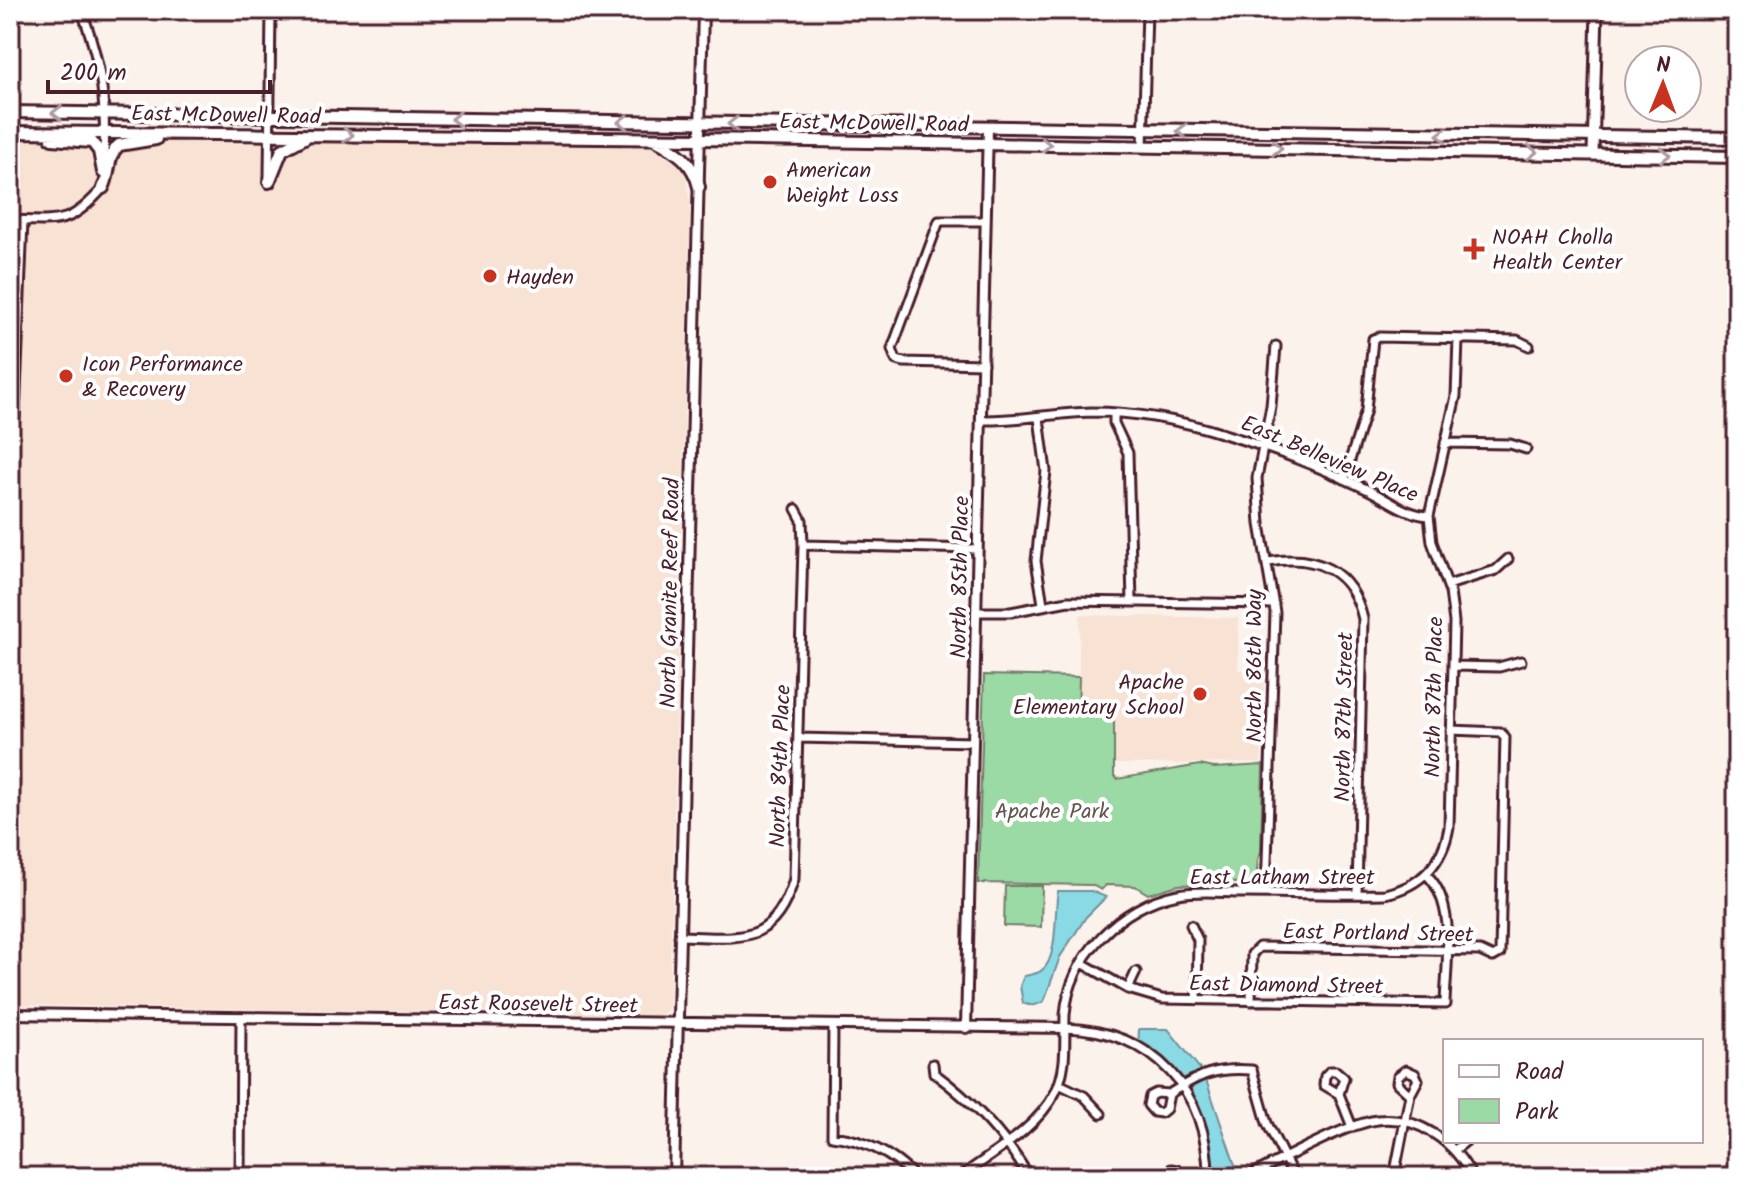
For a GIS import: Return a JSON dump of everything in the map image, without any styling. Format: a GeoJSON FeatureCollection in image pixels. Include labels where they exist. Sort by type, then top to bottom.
{"type":"FeatureCollection","features":[{"type":"Feature","properties":{"kind":"main road"},"geometry":{"type":"LineString","coordinates":[[1593,153],[1597,10]]}},
{"type":"Feature","properties":{"kind":"main road","name":"East McDowell Road"},"geometry":{"type":"LineString","coordinates":[[11,112],[1737,138]]}},
{"type":"Feature","properties":{"kind":"main road"},"geometry":{"type":"LineString","coordinates":[[493,137],[494,120]]}},
{"type":"Feature","properties":{"kind":"main road"},"geometry":{"type":"LineString","coordinates":[[887,127],[887,142]]}},
{"type":"Feature","properties":{"kind":"main road","name":"East McDowell Road"},"geometry":{"type":"LineString","coordinates":[[11,132],[700,139],[1737,157]]}},
{"type":"Feature","properties":{"kind":"main road"},"geometry":{"type":"LineString","coordinates":[[39,132],[51,139],[92,142],[99,151],[103,172]]}},
{"type":"Feature","properties":{"kind":"main road"},"geometry":{"type":"LineString","coordinates":[[1240,132],[1240,148]]}},
{"type":"Feature","properties":{"kind":"main road"},"geometry":{"type":"LineString","coordinates":[[103,188],[109,178],[110,157],[119,145],[205,134]]}},
{"type":"Feature","properties":{"kind":"main road"},"geometry":{"type":"LineString","coordinates":[[1396,150],[1397,134]]}},
{"type":"Feature","properties":{"kind":"main road"},"geometry":{"type":"LineString","coordinates":[[269,182],[282,150],[311,135]]}},
{"type":"Feature","properties":{"kind":"main road"},"geometry":{"type":"LineString","coordinates":[[654,139],[685,159],[696,173],[699,187]]}},
{"type":"Feature","properties":{"kind":"street"},"geometry":{"type":"LineString","coordinates":[[269,182],[271,10]]}},
{"type":"Feature","properties":{"kind":"street","name":"North Granite Reef Road"},"geometry":{"type":"LineString","coordinates":[[674,1177],[703,10]]}},
{"type":"Feature","properties":{"kind":"street"},"geometry":{"type":"LineString","coordinates":[[1143,147],[1147,10]]}},
{"type":"Feature","properties":{"kind":"street"},"geometry":{"type":"LineString","coordinates":[[10,220],[64,220],[78,214],[103,188],[101,69],[83,11]]}},
{"type":"Feature","properties":{"kind":"street"},"geometry":{"type":"LineString","coordinates":[[10,84],[11,132]]}},
{"type":"Feature","properties":{"kind":"street","name":"North 85th Place"},"geometry":{"type":"LineString","coordinates":[[966,1028],[988,128]]}},
{"type":"Feature","properties":{"kind":"street"},"geometry":{"type":"LineString","coordinates":[[10,428],[15,417],[23,221]]}},
{"type":"Feature","properties":{"kind":"street"},"geometry":{"type":"LineString","coordinates":[[983,364],[896,360],[892,349],[939,221],[985,221]]}},
{"type":"Feature","properties":{"kind":"street"},"geometry":{"type":"LineString","coordinates":[[1344,479],[1366,410],[1373,339],[1517,340],[1529,346]]}},
{"type":"Feature","properties":{"kind":"street","name":"North 87th Place"},"geometry":{"type":"LineString","coordinates":[[1427,875],[1438,859],[1447,836],[1454,615],[1448,585],[1432,542],[1429,516],[1457,385],[1458,339]]}},
{"type":"Feature","properties":{"kind":"street","name":"North 86th Way"},"geometry":{"type":"LineString","coordinates":[[1266,893],[1274,604],[1257,488],[1271,406],[1276,346]]}},
{"type":"Feature","properties":{"kind":"street"},"geometry":{"type":"LineString","coordinates":[[1114,413],[1114,423],[1128,453],[1132,602]]}},
{"type":"Feature","properties":{"kind":"street","name":"East Belleview Place"},"geometry":{"type":"LineString","coordinates":[[981,420],[1114,413],[1210,430],[1344,479],[1406,512],[1429,516]]}},
{"type":"Feature","properties":{"kind":"street"},"geometry":{"type":"LineString","coordinates":[[1039,418],[1046,471],[1036,561],[1043,604]]}},
{"type":"Feature","properties":{"kind":"street"},"geometry":{"type":"LineString","coordinates":[[1445,443],[1510,444],[1526,449]]}},
{"type":"Feature","properties":{"kind":"street","name":"North 84th Place"},"geometry":{"type":"LineString","coordinates":[[679,936],[736,937],[767,928],[783,908],[794,879],[803,545],[802,520],[796,509]]}},
{"type":"Feature","properties":{"kind":"street"},"geometry":{"type":"LineString","coordinates":[[803,545],[977,549]]}},
{"type":"Feature","properties":{"kind":"street"},"geometry":{"type":"LineString","coordinates":[[1448,585],[1496,570],[1508,559]]}},
{"type":"Feature","properties":{"kind":"street","name":"North 87th Street"},"geometry":{"type":"LineString","coordinates":[[1268,562],[1304,560],[1329,568],[1352,589],[1361,609],[1357,894]]}},
{"type":"Feature","properties":{"kind":"street"},"geometry":{"type":"LineString","coordinates":[[976,612],[1011,612],[1068,601],[1274,604]]}},
{"type":"Feature","properties":{"kind":"street"},"geometry":{"type":"LineString","coordinates":[[1453,666],[1499,667],[1521,661]]}},
{"type":"Feature","properties":{"kind":"street","name":"East Portland Street"},"geometry":{"type":"LineString","coordinates":[[1251,1001],[1254,950],[1259,947],[1480,951],[1493,957],[1500,953],[1503,734],[1451,730]]}},
{"type":"Feature","properties":{"kind":"street"},"geometry":{"type":"LineString","coordinates":[[798,738],[973,742]]}},
{"type":"Feature","properties":{"kind":"street"},"geometry":{"type":"LineString","coordinates":[[1427,875],[1439,890],[1445,905],[1446,950]]}},
{"type":"Feature","properties":{"kind":"street","name":"East Latham Street"},"geometry":{"type":"LineString","coordinates":[[1059,1084],[1066,1056],[1069,996],[1082,963],[1109,929],[1150,902],[1197,892],[1385,894],[1398,891],[1427,875]]}},
{"type":"Feature","properties":{"kind":"street"},"geometry":{"type":"LineString","coordinates":[[1191,925],[1198,940],[1197,1000]]}},
{"type":"Feature","properties":{"kind":"street","name":"East Diamond Street"},"geometry":{"type":"LineString","coordinates":[[1082,963],[1128,989],[1162,999],[1445,1004],[1446,950]]}},
{"type":"Feature","properties":{"kind":"street"},"geometry":{"type":"LineString","coordinates":[[1128,989],[1136,972]]}},
{"type":"Feature","properties":{"kind":"street","name":"East Roosevelt Street"},"geometry":{"type":"LineString","coordinates":[[10,1014],[1066,1028]]}},
{"type":"Feature","properties":{"kind":"street"},"geometry":{"type":"LineString","coordinates":[[240,1177],[241,1017]]}},
{"type":"Feature","properties":{"kind":"street"},"geometry":{"type":"LineString","coordinates":[[833,1026],[832,1136],[882,1151],[915,1177]]}},
{"type":"Feature","properties":{"kind":"street"},"geometry":{"type":"LineString","coordinates":[[1066,1028],[1126,1040],[1161,1063],[1183,1085],[1202,1124],[1208,1177]]}},
{"type":"Feature","properties":{"kind":"street"},"geometry":{"type":"LineString","coordinates":[[933,1064],[934,1073],[977,1108],[1029,1177]]}},
{"type":"Feature","properties":{"kind":"street"},"geometry":{"type":"LineString","coordinates":[[1169,1094],[1202,1074],[1219,1069],[1252,1070],[1267,1123],[1294,1177]]}},
{"type":"Feature","properties":{"kind":"street"},"geometry":{"type":"LineString","coordinates":[[960,1177],[1039,1115],[1059,1084],[1084,1096],[1101,1114]]}},
{"type":"Feature","properties":{"kind":"street"},"geometry":{"type":"LineString","coordinates":[[1339,1094],[1352,1127]]}},
{"type":"Feature","properties":{"kind":"street"},"geometry":{"type":"LineString","coordinates":[[1394,1177],[1410,1095]]}},
{"type":"Feature","properties":{"kind":"street"},"geometry":{"type":"LineString","coordinates":[[1246,1177],[1352,1127],[1377,1120],[1406,1122],[1443,1140]]}},
{"type":"Feature","properties":{"kind":"street"},"geometry":{"type":"LineString","coordinates":[[1446,1143],[1455,1150],[1472,1177]]}},
{"type":"Feature","properties":{"kind":"street"},"geometry":{"type":"LineString","coordinates":[[1455,1150],[1464,1143]]}},
{"type":"Feature","properties":{"kind":"street"},"geometry":{"type":"LineString","coordinates":[[1162,1177],[1167,1170],[1174,1169],[1183,1177]]}},
{"type":"Feature","properties":{"kind":"shaded area"},"geometry":{"type":"Polygon","coordinates":[[[10,138],[248,144],[276,140],[647,145],[664,149],[684,165],[690,204],[669,1010],[659,1015],[10,1005],[10,138]]]}},
{"type":"Feature","properties":{"kind":"shaded area"},"geometry":{"type":"Polygon","coordinates":[[[1080,615],[1238,618],[1238,670],[1265,670],[1261,763],[1114,764],[1114,714],[1078,713],[1080,615]]]}},
{"type":"Feature","properties":{"kind":"green space","name":"Apache Park"},"geometry":{"type":"Polygon","coordinates":[[[984,675],[1079,677],[1078,713],[1114,713],[1114,775],[1117,779],[1200,765],[1214,768],[1263,765],[1261,852],[1256,882],[1178,885],[1148,894],[1135,886],[1106,885],[1101,890],[1092,885],[978,883],[984,675]]]}},
{"type":"Feature","properties":{"kind":"green space"},"geometry":{"type":"Polygon","coordinates":[[[1005,886],[1042,886],[1041,927],[1004,926],[1005,886]]]}},
{"type":"Feature","properties":{"kind":"water"},"geometry":{"type":"Polygon","coordinates":[[[1058,891],[1091,891],[1106,897],[1086,917],[1060,957],[1044,1001],[1029,1005],[1023,1003],[1020,986],[1024,976],[1042,970],[1051,955],[1058,891]]]}},
{"type":"Feature","properties":{"kind":"water"},"geometry":{"type":"Polygon","coordinates":[[[1139,1029],[1168,1029],[1204,1074],[1239,1177],[1208,1177],[1207,1148],[1183,1085],[1138,1048],[1139,1029]]]}},
{"type":"Feature","properties":{"kind":"place","name":"American Weight Loss"},"geometry":{"type":"Point","coordinates":[770,182]}},
{"type":"Feature","properties":{"kind":"place","name":"NOAH Cholla Health Center"},"geometry":{"type":"Point","coordinates":[1474,249]}},
{"type":"Feature","properties":{"kind":"place","name":"Hayden"},"geometry":{"type":"Point","coordinates":[490,276]}},
{"type":"Feature","properties":{"kind":"place","name":"Icon Performance & Recovery"},"geometry":{"type":"Point","coordinates":[66,376]}},
{"type":"Feature","properties":{"kind":"place","name":"Apache Elementary School"},"geometry":{"type":"Point","coordinates":[1200,694]}}]}
